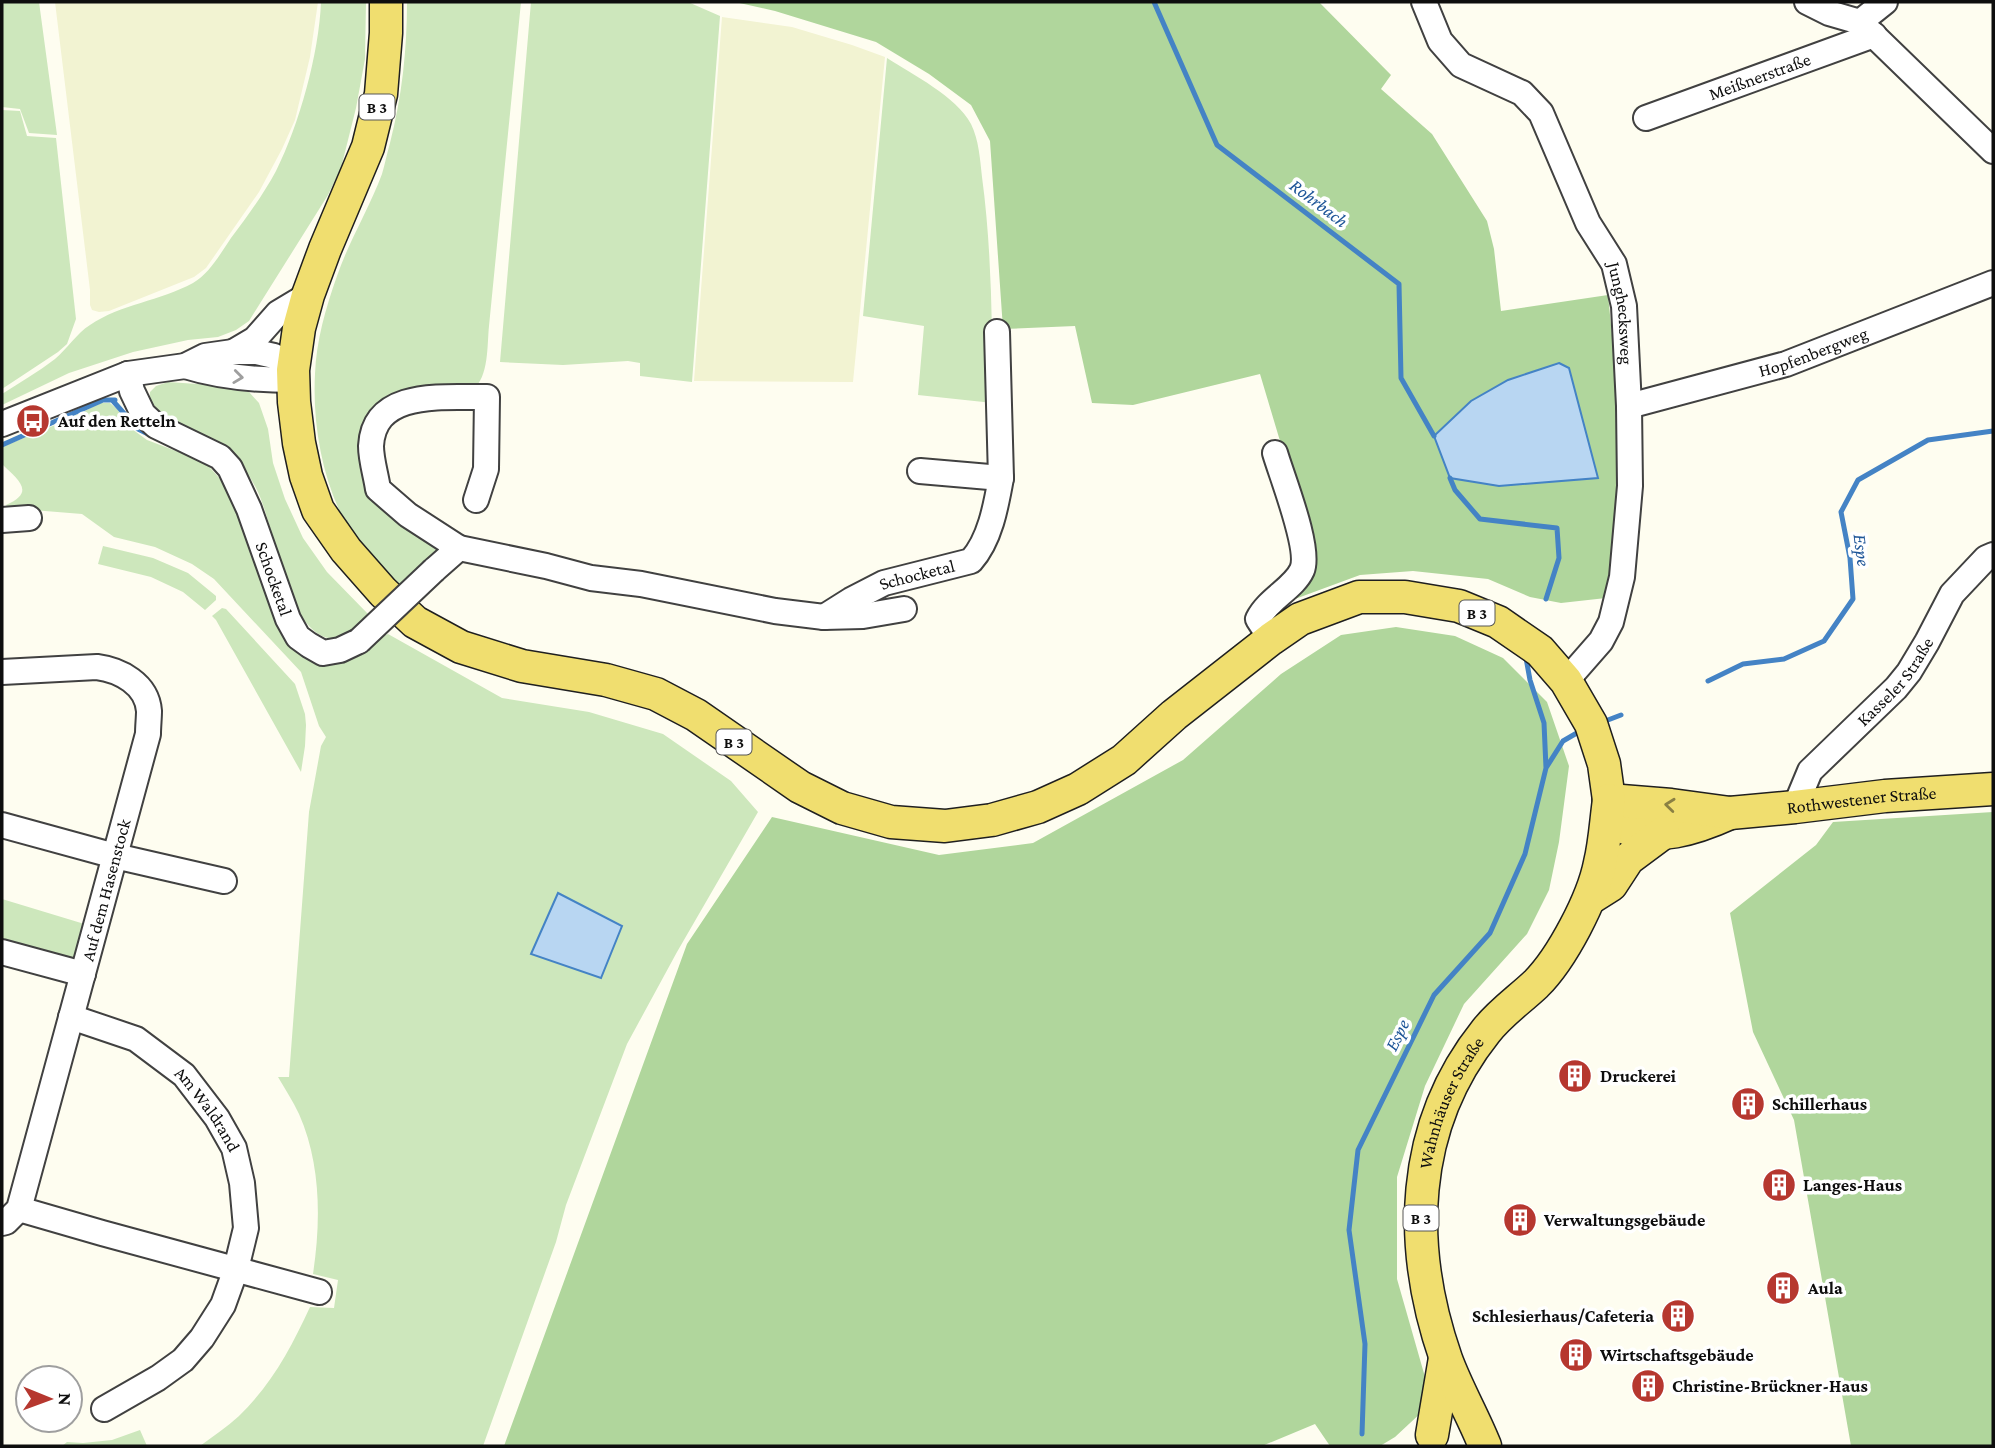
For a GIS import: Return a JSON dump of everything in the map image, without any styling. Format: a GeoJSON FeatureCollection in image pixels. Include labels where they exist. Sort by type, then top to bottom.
{"type":"FeatureCollection","features":[{"type":"Feature","properties":{"kind":"main road","name":"B 3"},"geometry":{"type":"LineString","coordinates":[[386,2],[381,94],[368,147],[308,295],[299,328],[293,375],[299,443],[306,476],[318,510],[346,550],[383,592],[415,622],[461,648],[522,666],[606,680],[656,694],[696,715],[800,787],[842,808],[891,822],[945,826],[992,820],[1038,807],[1078,789],[1124,760],[1174,715],[1300,619],[1359,597],[1405,597],[1458,606],[1498,622],[1540,651],[1566,681],[1591,724],[1604,764],[1609,800]]}},
{"type":"Feature","properties":{"kind":"main road","name":"Rothwestener Straße"},"geometry":{"type":"LineString","coordinates":[[1730,813],[1704,825],[1663,833],[1631,831],[1619,825],[1609,800],[1730,813],[1885,796],[1993,789]]}},
{"type":"Feature","properties":{"kind":"main road","name":"Wahnhäuser Straße"},"geometry":{"type":"LineString","coordinates":[[1478,1444],[1445,1356],[1429,1291],[1422,1230],[1422,1182],[1431,1136],[1447,1091],[1472,1048],[1558,957],[1588,900],[1600,864],[1609,800]]}},
{"type":"Feature","properties":{"kind":"main road"},"geometry":{"type":"LineString","coordinates":[[1588,900],[1611,885],[1628,859],[1663,833]]}},
{"type":"Feature","properties":{"kind":"main road"},"geometry":{"type":"LineString","coordinates":[[1425,1441],[1445,1356]]}},
{"type":"Feature","properties":{"kind":"main road"},"geometry":{"type":"LineString","coordinates":[[1425,1441],[1453,1430],[1478,1444]]}},
{"type":"Feature","properties":{"kind":"street","name":"Junghecksweg"},"geometry":{"type":"LineString","coordinates":[[1424,2],[1440,41],[1461,65],[1522,93],[1541,113],[1588,223],[1614,264],[1624,306],[1629,406],[1628,521],[1622,577],[1611,622],[1599,645],[1566,681]]}},
{"type":"Feature","properties":{"kind":"street"},"geometry":{"type":"LineString","coordinates":[[1807,2],[1867,29],[1993,151]]}},
{"type":"Feature","properties":{"kind":"street","name":"Meißnerstraße"},"geometry":{"type":"LineString","coordinates":[[1646,118],[1867,29],[1885,2]]}},
{"type":"Feature","properties":{"kind":"street","name":"Hopfenbergweg"},"geometry":{"type":"LineString","coordinates":[[1629,406],[1786,363],[1993,283]]}},
{"type":"Feature","properties":{"kind":"street"},"geometry":{"type":"LineString","coordinates":[[233,352],[255,339],[278,313],[308,295]]}},
{"type":"Feature","properties":{"kind":"street","name":"Schocketal"},"geometry":{"type":"LineString","coordinates":[[824,617],[884,583],[971,561],[980,551],[997,498],[1000,478],[997,332]]}},
{"type":"Feature","properties":{"kind":"street"},"geometry":{"type":"LineString","coordinates":[[2,424],[128,374],[185,366],[205,356],[256,352],[274,356],[293,375]]}},
{"type":"Feature","properties":{"kind":"street"},"geometry":{"type":"LineString","coordinates":[[185,366],[221,375],[259,380],[293,375]]}},
{"type":"Feature","properties":{"kind":"street","name":"Schocketal"},"geometry":{"type":"LineString","coordinates":[[128,374],[132,391],[143,414],[156,426],[220,457],[230,468],[250,509],[288,619],[298,637],[323,653],[341,650],[359,641],[460,548]]}},
{"type":"Feature","properties":{"kind":"street","name":"Schocketal"},"geometry":{"type":"LineString","coordinates":[[477,500],[486,469],[486,397],[415,399],[392,406],[377,425],[371,445],[378,489],[408,515],[460,548],[591,578],[641,584],[775,611],[824,617],[863,616],[904,609]]}},
{"type":"Feature","properties":{"kind":"street"},"geometry":{"type":"LineString","coordinates":[[1271,639],[1258,619],[1262,610],[1302,570],[1304,555],[1275,453]]}},
{"type":"Feature","properties":{"kind":"street"},"geometry":{"type":"LineString","coordinates":[[920,471],[1000,478]]}},
{"type":"Feature","properties":{"kind":"street"},"geometry":{"type":"LineString","coordinates":[[2,520],[29,518]]}},
{"type":"Feature","properties":{"kind":"street","name":"Kasseler Straße"},"geometry":{"type":"LineString","coordinates":[[1795,807],[1810,771],[1896,688],[1927,642],[1952,594],[1986,558],[1993,555]]}},
{"type":"Feature","properties":{"kind":"street","name":"Auf dem Hasenstock"},"geometry":{"type":"LineString","coordinates":[[2,673],[111,668],[132,681],[143,692],[149,708],[148,734],[83,974],[10,1216]]}},
{"type":"Feature","properties":{"kind":"street"},"geometry":{"type":"LineString","coordinates":[[2,825],[115,856],[225,881]]}},
{"type":"Feature","properties":{"kind":"street"},"geometry":{"type":"LineString","coordinates":[[2,953],[83,974]]}},
{"type":"Feature","properties":{"kind":"street","name":"Am Waldrand"},"geometry":{"type":"LineString","coordinates":[[71,1017],[136,1040],[184,1075],[216,1118],[234,1148],[242,1183],[246,1228],[236,1269],[223,1305],[201,1338],[183,1360],[158,1378],[104,1409]]}},
{"type":"Feature","properties":{"kind":"street"},"geometry":{"type":"LineString","coordinates":[[10,1216],[236,1269],[319,1292]]}},
{"type":"Feature","properties":{"kind":"green space"},"geometry":{"type":"Polygon","coordinates":[[[2,2],[39,2],[57,135],[29,133],[20,109],[2,107],[2,2]]]}},
{"type":"Feature","properties":{"kind":"green space"},"geometry":{"type":"Polygon","coordinates":[[[55,2],[318,2],[310,57],[295,120],[259,192],[206,268],[194,277],[109,311],[92,310],[90,305],[55,2]]]}},
{"type":"Feature","properties":{"kind":"green space"},"geometry":{"type":"Polygon","coordinates":[[[321,2],[366,2],[365,59],[356,108],[341,168],[328,195],[249,321],[218,337],[188,340],[133,352],[69,373],[2,405],[2,394],[55,359],[90,325],[115,312],[193,283],[214,263],[266,189],[284,153],[300,111],[312,66],[321,2]]]}},
{"type":"Feature","properties":{"kind":"green space"},"geometry":{"type":"Polygon","coordinates":[[[407,2],[521,2],[485,369],[473,389],[386,400],[371,409],[364,423],[361,441],[363,462],[437,543],[439,551],[401,587],[361,548],[336,503],[318,439],[315,374],[317,349],[333,288],[382,174],[398,108],[407,2]]]}},
{"type":"Feature","properties":{"kind":"green space"},"geometry":{"type":"Polygon","coordinates":[[[531,2],[688,2],[720,16],[692,382],[640,376],[640,363],[628,361],[563,365],[500,362],[531,2]]]}},
{"type":"Feature","properties":{"kind":"green space"},"geometry":{"type":"Polygon","coordinates":[[[735,2],[1319,2],[1391,75],[1381,89],[1432,134],[1487,221],[1494,249],[1501,311],[1608,295],[1619,405],[1619,553],[1606,598],[1561,603],[1530,597],[1488,579],[1413,571],[1360,575],[1276,606],[1314,573],[1315,558],[1260,374],[1133,405],[1092,403],[1075,326],[1003,329],[990,141],[971,105],[929,74],[876,42],[775,11],[735,2]]]}},
{"type":"Feature","properties":{"kind":"green space"},"geometry":{"type":"Polygon","coordinates":[[[722,17],[792,27],[885,57],[853,382],[694,381],[722,17]]]}},
{"type":"Feature","properties":{"kind":"green space"},"geometry":{"type":"Polygon","coordinates":[[[887,58],[945,95],[964,114],[976,137],[988,233],[993,403],[918,395],[924,326],[863,316],[887,58]]]}},
{"type":"Feature","properties":{"kind":"green space"},"geometry":{"type":"Polygon","coordinates":[[[2,110],[20,111],[27,136],[56,138],[76,319],[67,344],[2,389],[2,110]]]}},
{"type":"Feature","properties":{"kind":"green space"},"geometry":{"type":"Polygon","coordinates":[[[168,382],[212,385],[249,392],[259,403],[268,429],[273,463],[285,499],[303,538],[327,572],[368,614],[355,637],[328,638],[313,630],[301,615],[283,572],[263,504],[245,470],[222,447],[177,425],[157,411],[151,402],[150,392],[156,386],[168,382]]]}},
{"type":"Feature","properties":{"kind":"green space"},"geometry":{"type":"Polygon","coordinates":[[[101,403],[110,403],[132,429],[147,440],[205,462],[221,480],[231,498],[278,618],[292,645],[308,659],[322,664],[388,634],[502,698],[589,712],[663,734],[731,781],[758,812],[627,1044],[566,1205],[556,1242],[483,1446],[200,1446],[251,1404],[288,1351],[310,1307],[334,1308],[338,1280],[313,1274],[318,1213],[312,1153],[299,1114],[278,1077],[289,1077],[309,812],[321,746],[326,737],[319,726],[301,672],[214,579],[192,564],[155,547],[114,537],[82,514],[8,508],[6,505],[21,495],[22,490],[18,480],[2,464],[2,447],[101,403]],[[558,893],[601,978],[622,925],[558,893]]]}},
{"type":"Feature","properties":{"kind":"green space"},"geometry":{"type":"Polygon","coordinates":[[[103,546],[153,558],[188,573],[216,596],[216,600],[205,610],[183,592],[151,577],[98,564],[103,546]]]}},
{"type":"Feature","properties":{"kind":"green space"},"geometry":{"type":"Polygon","coordinates":[[[222,608],[226,609],[295,684],[306,725],[301,772],[212,616],[222,608]]]}},
{"type":"Feature","properties":{"kind":"green space"},"geometry":{"type":"Polygon","coordinates":[[[1396,627],[1455,636],[1503,658],[1547,702],[1569,766],[1559,842],[1549,890],[1527,934],[1464,1004],[1425,1086],[1397,1177],[1397,1279],[1425,1377],[1424,1410],[1395,1437],[1380,1446],[1330,1446],[1315,1424],[1262,1446],[504,1446],[687,944],[772,817],[939,855],[1033,843],[1183,760],[1281,674],[1341,635],[1396,627]]]}},
{"type":"Feature","properties":{"kind":"green space"},"geometry":{"type":"Polygon","coordinates":[[[1993,812],[1993,1446],[1851,1446],[1794,1120],[1753,1032],[1730,913],[1816,845],[1833,822],[1993,812]]]}},
{"type":"Feature","properties":{"kind":"green space"},"geometry":{"type":"Polygon","coordinates":[[[2,899],[91,926],[80,968],[2,947],[2,899]]]}},
{"type":"Feature","properties":{"kind":"green space"},"geometry":{"type":"Polygon","coordinates":[[[140,1430],[147,1446],[62,1446],[67,1442],[112,1440],[140,1430]]]}},
{"type":"Feature","properties":{"kind":"water"},"geometry":{"type":"Polygon","coordinates":[[[1559,363],[1569,368],[1598,478],[1499,486],[1450,478],[1434,436],[1471,401],[1508,380],[1559,363]]]}},
{"type":"Feature","properties":{"kind":"water"},"geometry":{"type":"Polygon","coordinates":[[[558,893],[622,926],[601,978],[531,954],[558,893]]]}},
{"type":"Feature","properties":{"kind":"waterway","name":"Rohrbach"},"geometry":{"type":"LineString","coordinates":[[1154,2],[1217,145],[1399,284],[1401,378],[1434,436]]}},
{"type":"Feature","properties":{"kind":"waterway"},"geometry":{"type":"LineString","coordinates":[[2,445],[103,400],[115,400]]}},
{"type":"Feature","properties":{"kind":"waterway"},"geometry":{"type":"LineString","coordinates":[[113,401],[138,429],[150,435]]}},
{"type":"Feature","properties":{"kind":"waterway","name":"Espe"},"geometry":{"type":"LineString","coordinates":[[1708,681],[1743,664],[1784,659],[1824,641],[1853,599],[1850,558],[1841,512],[1858,480],[1928,440],[1993,431]]}},
{"type":"Feature","properties":{"kind":"waterway"},"geometry":{"type":"LineString","coordinates":[[1450,478],[1455,490],[1480,519],[1557,528],[1559,558],[1546,599]]}},
{"type":"Feature","properties":{"kind":"waterway"},"geometry":{"type":"LineString","coordinates":[[1526,658],[1544,723],[1546,768]]}},
{"type":"Feature","properties":{"kind":"waterway","name":"Espe"},"geometry":{"type":"LineString","coordinates":[[1600,723],[1621,715]]}},
{"type":"Feature","properties":{"kind":"waterway","name":"Espe"},"geometry":{"type":"LineString","coordinates":[[1362,1434],[1365,1344],[1349,1230],[1358,1150],[1434,995],[1490,933],[1525,854],[1546,768],[1563,741],[1582,730]]}},
{"type":"Feature","properties":{"kind":"place","name":"Auf den Retteln"},"geometry":{"type":"Point","coordinates":[33,421]}},
{"type":"Feature","properties":{"kind":"place","name":"Druckerei"},"geometry":{"type":"Point","coordinates":[1575,1076]}},
{"type":"Feature","properties":{"kind":"place","name":"Schillerhaus"},"geometry":{"type":"Point","coordinates":[1748,1104]}},
{"type":"Feature","properties":{"kind":"place","name":"Langes-Haus"},"geometry":{"type":"Point","coordinates":[1779,1185]}},
{"type":"Feature","properties":{"kind":"place","name":"Verwaltungsgebäude"},"geometry":{"type":"Point","coordinates":[1520,1220]}},
{"type":"Feature","properties":{"kind":"place","name":"Aula"},"geometry":{"type":"Point","coordinates":[1783,1288]}},
{"type":"Feature","properties":{"kind":"place","name":"Schlesierhaus/Cafeteria"},"geometry":{"type":"Point","coordinates":[1678,1316]}},
{"type":"Feature","properties":{"kind":"place","name":"Wirtschaftsgebäude"},"geometry":{"type":"Point","coordinates":[1576,1355]}},
{"type":"Feature","properties":{"kind":"place","name":"Christine-Brückner-Haus"},"geometry":{"type":"Point","coordinates":[1648,1386]}}]}
